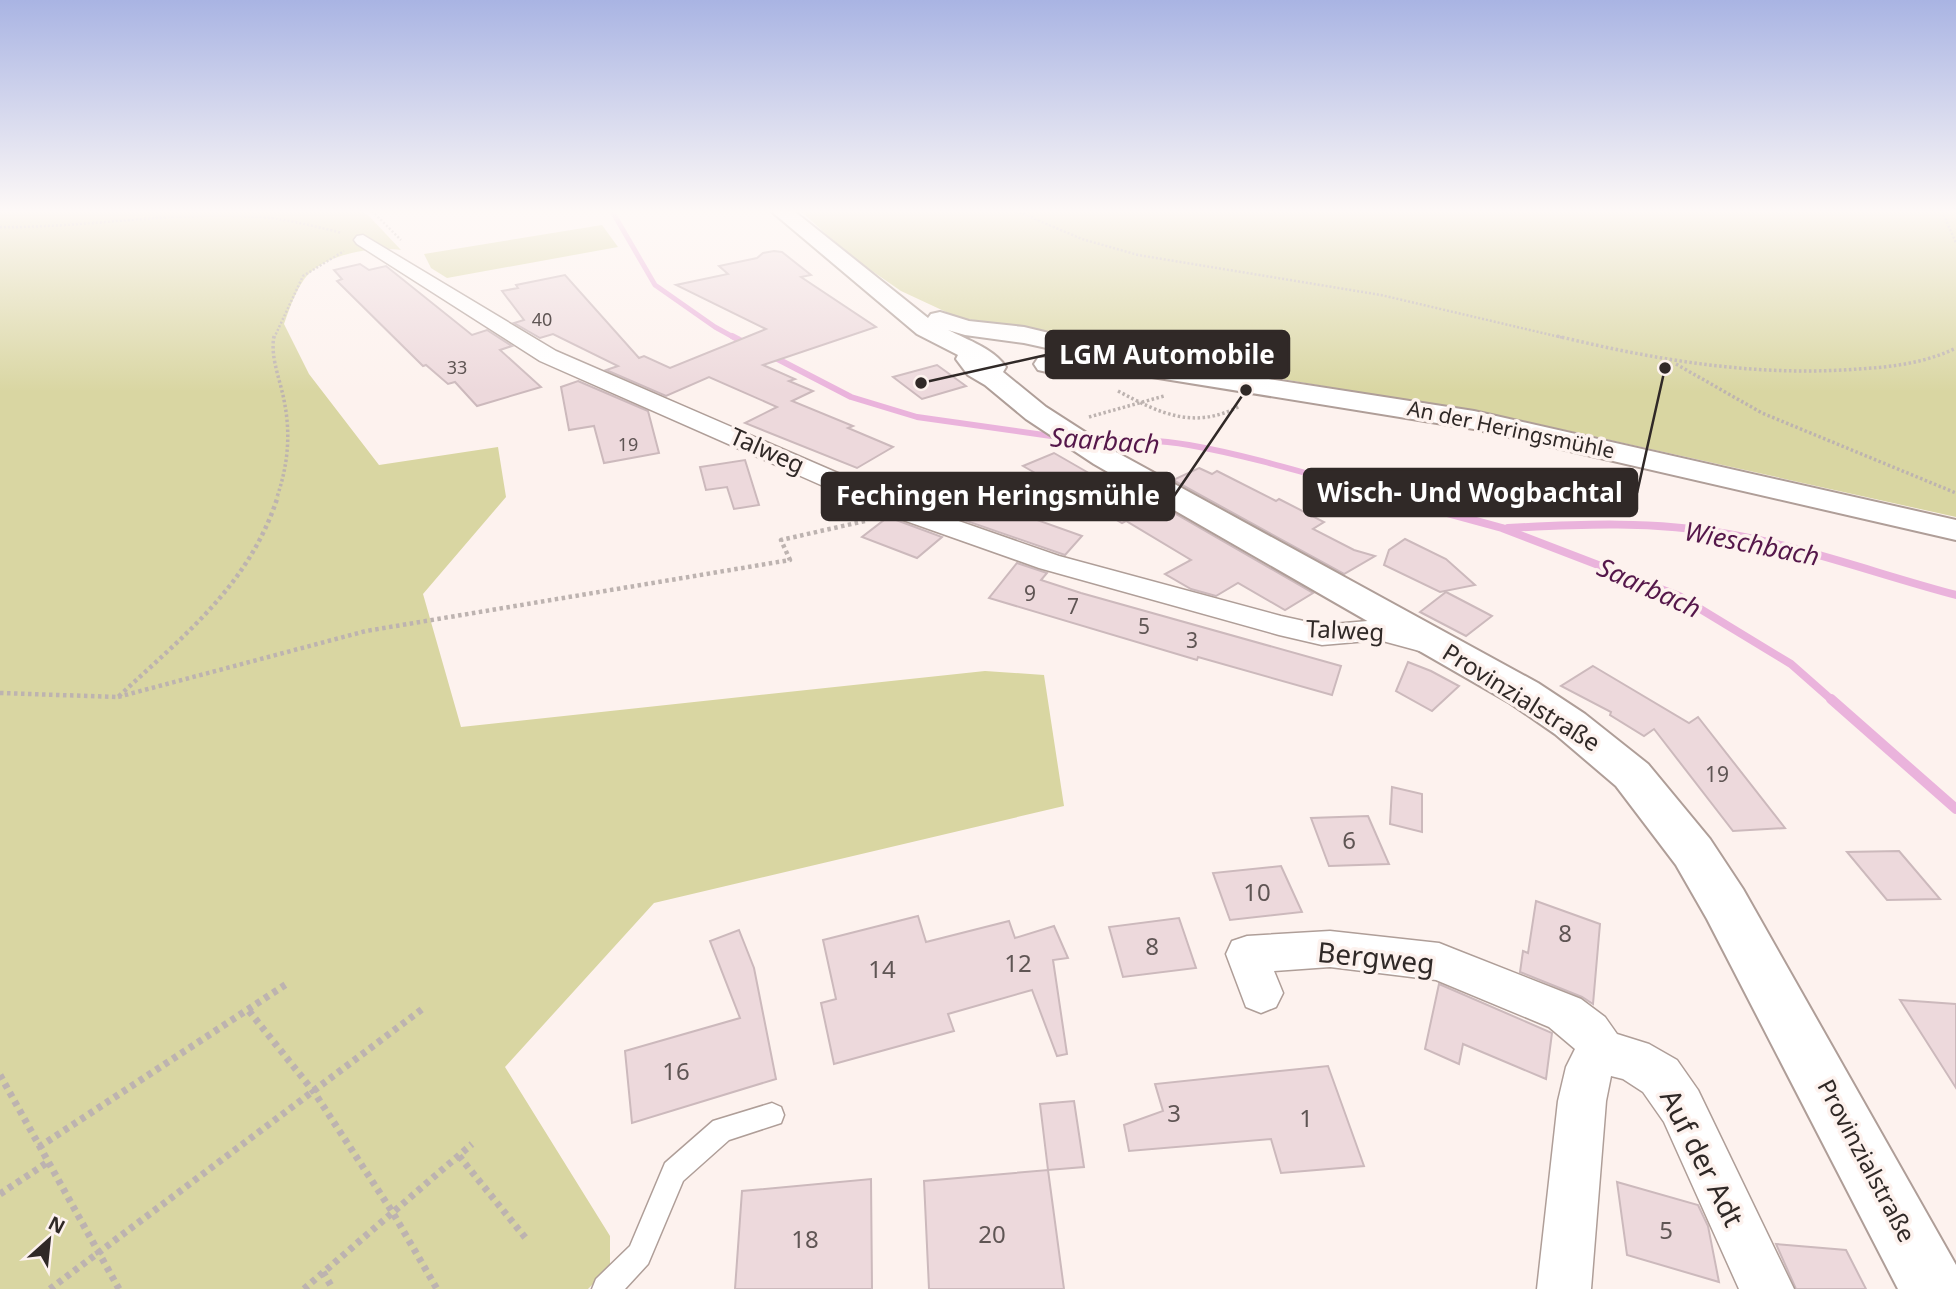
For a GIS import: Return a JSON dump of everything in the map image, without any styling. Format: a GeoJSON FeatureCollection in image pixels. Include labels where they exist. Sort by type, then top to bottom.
{"type":"FeatureCollection","features":[{"type":"Feature","properties":{"kind":"main road"},"geometry":{"type":"LineString","coordinates":[[854,271],[926,329],[982,348]]}},
{"type":"Feature","properties":{"kind":"main road"},"geometry":{"type":"LineString","coordinates":[[884,295],[982,348],[1004,372],[1041,363]]}},
{"type":"Feature","properties":{"kind":"main road","name":"An der Heringsmühle"},"geometry":{"type":"LineString","coordinates":[[909,307],[965,328],[1024,335],[1228,379],[1474,420],[1553,436],[1956,530]]}},
{"type":"Feature","properties":{"kind":"main road"},"geometry":{"type":"LineString","coordinates":[[982,348],[969,359],[976,369],[995,379],[1043,418]]}},
{"type":"Feature","properties":{"kind":"main road","name":"An der Heringsmühle"},"geometry":{"type":"LineString","coordinates":[[1041,363],[1141,362]]}},
{"type":"Feature","properties":{"kind":"main road"},"geometry":{"type":"LineString","coordinates":[[1041,363],[1029,389],[1043,418]]}},
{"type":"Feature","properties":{"kind":"main road","name":"An der Heringsmühle"},"geometry":{"type":"LineString","coordinates":[[1041,363],[1117,365],[1228,379]]}},
{"type":"Feature","properties":{"kind":"main road","name":"Provinzialstraße"},"geometry":{"type":"LineString","coordinates":[[1043,418],[1105,458],[1524,693],[1588,738],[1632,775],[1693,852],[1725,904],[1933,1289]]}},
{"type":"Feature","properties":{"kind":"street","name":"Talweg"},"geometry":{"type":"LineString","coordinates":[[413,271],[548,356],[898,509],[1049,562],[1279,625],[1322,635],[1379,630],[1442,647]]}},
{"type":"Feature","properties":{"kind":"street","name":"Bergweg"},"geometry":{"type":"LineString","coordinates":[[1261,993],[1247,954],[1330,949],[1439,962],[1565,1013],[1589,1032],[1603,1053]]}},
{"type":"Feature","properties":{"kind":"street"},"geometry":{"type":"LineString","coordinates":[[1564,1289],[1582,1101],[1589,1067],[1603,1053]]}},
{"type":"Feature","properties":{"kind":"street","name":"Auf der Adt"},"geometry":{"type":"LineString","coordinates":[[1603,1053],[1633,1059],[1660,1076],[1681,1106],[1767,1289]]}},
{"type":"Feature","properties":{"kind":"lane"},"geometry":{"type":"LineString","coordinates":[[606,1289],[639,1255],[674,1172],[722,1130],[772,1115]]}},
{"type":"Feature","properties":{"kind":"path"},"geometry":{"type":"LineString","coordinates":[[118,697],[218,603],[246,567],[274,508],[289,447],[285,403],[272,347],[279,319],[303,276],[310,271]]}},
{"type":"Feature","properties":{"kind":"path"},"geometry":{"type":"LineString","coordinates":[[1242,271],[1401,299],[1673,362],[1734,370],[1828,372],[1913,363],[1941,356],[1956,348]]}},
{"type":"Feature","properties":{"kind":"path"},"geometry":{"type":"LineString","coordinates":[[1673,362],[1762,413],[1956,493]]}},
{"type":"Feature","properties":{"kind":"path"},"geometry":{"type":"LineString","coordinates":[[1111,387],[1175,418],[1210,418],[1232,411],[1256,396],[1264,385]]}},
{"type":"Feature","properties":{"kind":"path"},"geometry":{"type":"LineString","coordinates":[[1089,417],[1172,393]]}},
{"type":"Feature","properties":{"kind":"path"},"geometry":{"type":"LineString","coordinates":[[0,693],[118,697],[366,631],[790,560],[781,540],[863,522],[898,509]]}},
{"type":"Feature","properties":{"kind":"path"},"geometry":{"type":"LineString","coordinates":[[39,1147],[288,983]]}},
{"type":"Feature","properties":{"kind":"path"},"geometry":{"type":"LineString","coordinates":[[51,1289],[425,1007]]}},
{"type":"Feature","properties":{"kind":"path"},"geometry":{"type":"LineString","coordinates":[[249,1011],[314,1092],[393,1213],[438,1289]]}},
{"type":"Feature","properties":{"kind":"path"},"geometry":{"type":"LineString","coordinates":[[0,1075],[119,1289]]}},
{"type":"Feature","properties":{"kind":"path"},"geometry":{"type":"LineString","coordinates":[[303,1289],[472,1144]]}},
{"type":"Feature","properties":{"kind":"path"},"geometry":{"type":"LineString","coordinates":[[459,1156],[528,1241]]}},
{"type":"Feature","properties":{"kind":"path"},"geometry":{"type":"LineString","coordinates":[[0,1194],[48,1162]]}},
{"type":"Feature","properties":{"kind":"path"},"geometry":{"type":"LineString","coordinates":[[323,1272],[333,1289]]}},
{"type":"Feature","properties":{"kind":"shaded area"},"geometry":{"type":"Polygon","coordinates":[[[0,271],[312,271],[295,296],[284,324],[309,374],[379,465],[498,447],[506,497],[423,594],[461,727],[985,671],[1044,675],[1064,806],[654,903],[505,1067],[610,1236],[610,1267],[588,1289],[0,1289],[0,271]]]}},
{"type":"Feature","properties":{"kind":"shaded area"},"geometry":{"type":"Polygon","coordinates":[[[436,271],[485,271],[447,278],[436,271]]]}},
{"type":"Feature","properties":{"kind":"shaded area"},"geometry":{"type":"Polygon","coordinates":[[[872,271],[1956,271],[1956,517],[1511,418],[1229,370],[1022,326],[959,318],[901,291],[872,271]]]}},
{"type":"Feature","properties":{"kind":"building"},"geometry":{"type":"Polygon","coordinates":[[[335,271],[392,271],[472,335],[487,330],[512,346],[500,350],[541,387],[477,406],[455,382],[448,384],[426,365],[423,366],[337,281],[342,279],[335,271]]]}},
{"type":"Feature","properties":{"kind":"building"},"geometry":{"type":"Polygon","coordinates":[[[725,271],[806,271],[811,275],[801,277],[876,327],[763,365],[795,379],[789,381],[813,391],[792,401],[853,426],[848,428],[893,447],[857,468],[745,423],[777,407],[709,377],[666,396],[606,370],[618,366],[553,334],[540,338],[514,323],[524,320],[502,291],[518,288],[516,285],[565,275],[639,358],[644,356],[670,368],[766,329],[676,285],[728,274],[725,271]]]}},
{"type":"Feature","properties":{"kind":"building"},"geometry":{"type":"Polygon","coordinates":[[[937,365],[966,386],[922,399],[893,377],[937,365]]]}},
{"type":"Feature","properties":{"kind":"building"},"geometry":{"type":"Polygon","coordinates":[[[578,381],[648,411],[659,453],[604,463],[594,426],[569,430],[561,387],[578,381]]]}},
{"type":"Feature","properties":{"kind":"building"},"geometry":{"type":"Polygon","coordinates":[[[1054,453],[1134,499],[1143,495],[1313,593],[1285,610],[1238,583],[1216,596],[1191,589],[1165,574],[1191,560],[1126,521],[1122,523],[1023,466],[1054,453]]]}},
{"type":"Feature","properties":{"kind":"building"},"geometry":{"type":"Polygon","coordinates":[[[745,460],[759,505],[734,509],[727,487],[706,490],[700,467],[745,460]]]}},
{"type":"Feature","properties":{"kind":"building"},"geometry":{"type":"Polygon","coordinates":[[[1199,468],[1212,474],[1217,471],[1276,501],[1279,499],[1324,522],[1313,529],[1354,550],[1375,556],[1344,574],[1173,480],[1199,468]]]}},
{"type":"Feature","properties":{"kind":"building"},"geometry":{"type":"Polygon","coordinates":[[[935,481],[1082,536],[1065,555],[909,501],[935,481]]]}},
{"type":"Feature","properties":{"kind":"building"},"geometry":{"type":"Polygon","coordinates":[[[888,517],[942,537],[917,558],[862,537],[888,517]]]}},
{"type":"Feature","properties":{"kind":"building"},"geometry":{"type":"Polygon","coordinates":[[[1405,539],[1446,559],[1475,585],[1440,592],[1384,565],[1389,550],[1405,539]]]}},
{"type":"Feature","properties":{"kind":"building"},"geometry":{"type":"Polygon","coordinates":[[[1017,563],[1047,573],[1041,580],[1081,593],[1341,666],[1332,695],[1198,657],[1197,660],[989,598],[1017,563]]]}},
{"type":"Feature","properties":{"kind":"building"},"geometry":{"type":"Polygon","coordinates":[[[1446,592],[1492,616],[1466,636],[1420,612],[1446,592]]]}},
{"type":"Feature","properties":{"kind":"building"},"geometry":{"type":"Polygon","coordinates":[[[1408,662],[1459,686],[1432,711],[1396,691],[1408,662]]]}},
{"type":"Feature","properties":{"kind":"building"},"geometry":{"type":"Polygon","coordinates":[[[1593,666],[1689,723],[1698,717],[1785,828],[1733,831],[1654,729],[1644,736],[1610,715],[1611,712],[1561,686],[1593,666]]]}},
{"type":"Feature","properties":{"kind":"building"},"geometry":{"type":"Polygon","coordinates":[[[1392,787],[1422,794],[1422,832],[1390,824],[1392,787]]]}},
{"type":"Feature","properties":{"kind":"building"},"geometry":{"type":"Polygon","coordinates":[[[1368,816],[1389,864],[1329,866],[1311,818],[1368,816]]]}},
{"type":"Feature","properties":{"kind":"building"},"geometry":{"type":"Polygon","coordinates":[[[1899,851],[1940,899],[1887,900],[1847,852],[1899,851]]]}},
{"type":"Feature","properties":{"kind":"building"},"geometry":{"type":"Polygon","coordinates":[[[1281,866],[1302,912],[1230,920],[1213,873],[1281,866]]]}},
{"type":"Feature","properties":{"kind":"building"},"geometry":{"type":"Polygon","coordinates":[[[1536,901],[1600,924],[1593,1004],[1520,972],[1523,951],[1528,953],[1536,901]]]}},
{"type":"Feature","properties":{"kind":"building"},"geometry":{"type":"Polygon","coordinates":[[[918,916],[926,942],[1009,921],[1015,938],[1054,926],[1068,958],[1053,960],[1067,1054],[1057,1056],[1032,990],[948,1014],[954,1031],[834,1064],[821,1003],[836,999],[823,940],[918,916]]]}},
{"type":"Feature","properties":{"kind":"building"},"geometry":{"type":"Polygon","coordinates":[[[1179,918],[1196,968],[1123,977],[1109,927],[1179,918]]]}},
{"type":"Feature","properties":{"kind":"building"},"geometry":{"type":"Polygon","coordinates":[[[739,930],[754,968],[776,1079],[632,1123],[625,1051],[740,1018],[710,941],[739,930]]]}},
{"type":"Feature","properties":{"kind":"building"},"geometry":{"type":"Polygon","coordinates":[[[1439,984],[1552,1033],[1546,1079],[1463,1044],[1459,1064],[1425,1049],[1439,984]]]}},
{"type":"Feature","properties":{"kind":"building"},"geometry":{"type":"Polygon","coordinates":[[[1900,1000],[1956,1004],[1956,1088],[1900,1000]]]}},
{"type":"Feature","properties":{"kind":"building"},"geometry":{"type":"Polygon","coordinates":[[[1328,1066],[1364,1166],[1281,1173],[1271,1139],[1129,1151],[1124,1125],[1163,1111],[1155,1084],[1328,1066]]]}},
{"type":"Feature","properties":{"kind":"building"},"geometry":{"type":"Polygon","coordinates":[[[1074,1101],[1084,1167],[1048,1170],[1040,1104],[1074,1101]]]}},
{"type":"Feature","properties":{"kind":"building"},"geometry":{"type":"Polygon","coordinates":[[[1048,1170],[1064,1289],[929,1289],[924,1181],[1048,1170]]]}},
{"type":"Feature","properties":{"kind":"building"},"geometry":{"type":"Polygon","coordinates":[[[871,1179],[872,1289],[735,1289],[742,1191],[871,1179]]]}},
{"type":"Feature","properties":{"kind":"building"},"geometry":{"type":"Polygon","coordinates":[[[1617,1182],[1698,1205],[1708,1226],[1719,1282],[1627,1255],[1617,1182]]]}},
{"type":"Feature","properties":{"kind":"building"},"geometry":{"type":"Polygon","coordinates":[[[1776,1244],[1846,1250],[1866,1289],[1796,1289],[1776,1244]]]}},
{"type":"Feature","properties":{"kind":"waterway","name":"Saarbach"},"geometry":{"type":"LineString","coordinates":[[647,271],[655,285],[735,338]]}},
{"type":"Feature","properties":{"kind":"waterway","name":"Saarbach"},"geometry":{"type":"LineString","coordinates":[[732,336],[749,345]]}},
{"type":"Feature","properties":{"kind":"waterway","name":"Saarbach"},"geometry":{"type":"LineString","coordinates":[[768,354],[851,397],[917,417],[1065,438]]}},
{"type":"Feature","properties":{"kind":"waterway","name":"Saarbach"},"geometry":{"type":"LineString","coordinates":[[1082,438],[1149,440],[1189,445],[1265,462],[1391,497]]}},
{"type":"Feature","properties":{"kind":"waterway","name":"Saarbach"},"geometry":{"type":"LineString","coordinates":[[1385,496],[1502,528],[1679,596],[1791,664],[1833,701]]}},
{"type":"Feature","properties":{"kind":"waterway","name":"Wieschbach"},"geometry":{"type":"LineString","coordinates":[[1508,528],[1618,525],[1673,527],[1728,534],[1785,546],[1956,595]]}},
{"type":"Feature","properties":{"kind":"waterway","name":"Saarbach"},"geometry":{"type":"LineString","coordinates":[[1831,699],[1956,809]]}},
{"type":"Feature","properties":{"kind":"place","name":"Wisch- Und Wogbachtal"},"geometry":{"type":"Point","coordinates":[1665,368]}},
{"type":"Feature","properties":{"kind":"place","name":"LGM Automobile"},"geometry":{"type":"Point","coordinates":[921,383]}},
{"type":"Feature","properties":{"kind":"place","name":"Fechingen Heringsmühle"},"geometry":{"type":"Point","coordinates":[1246,390]}}]}
